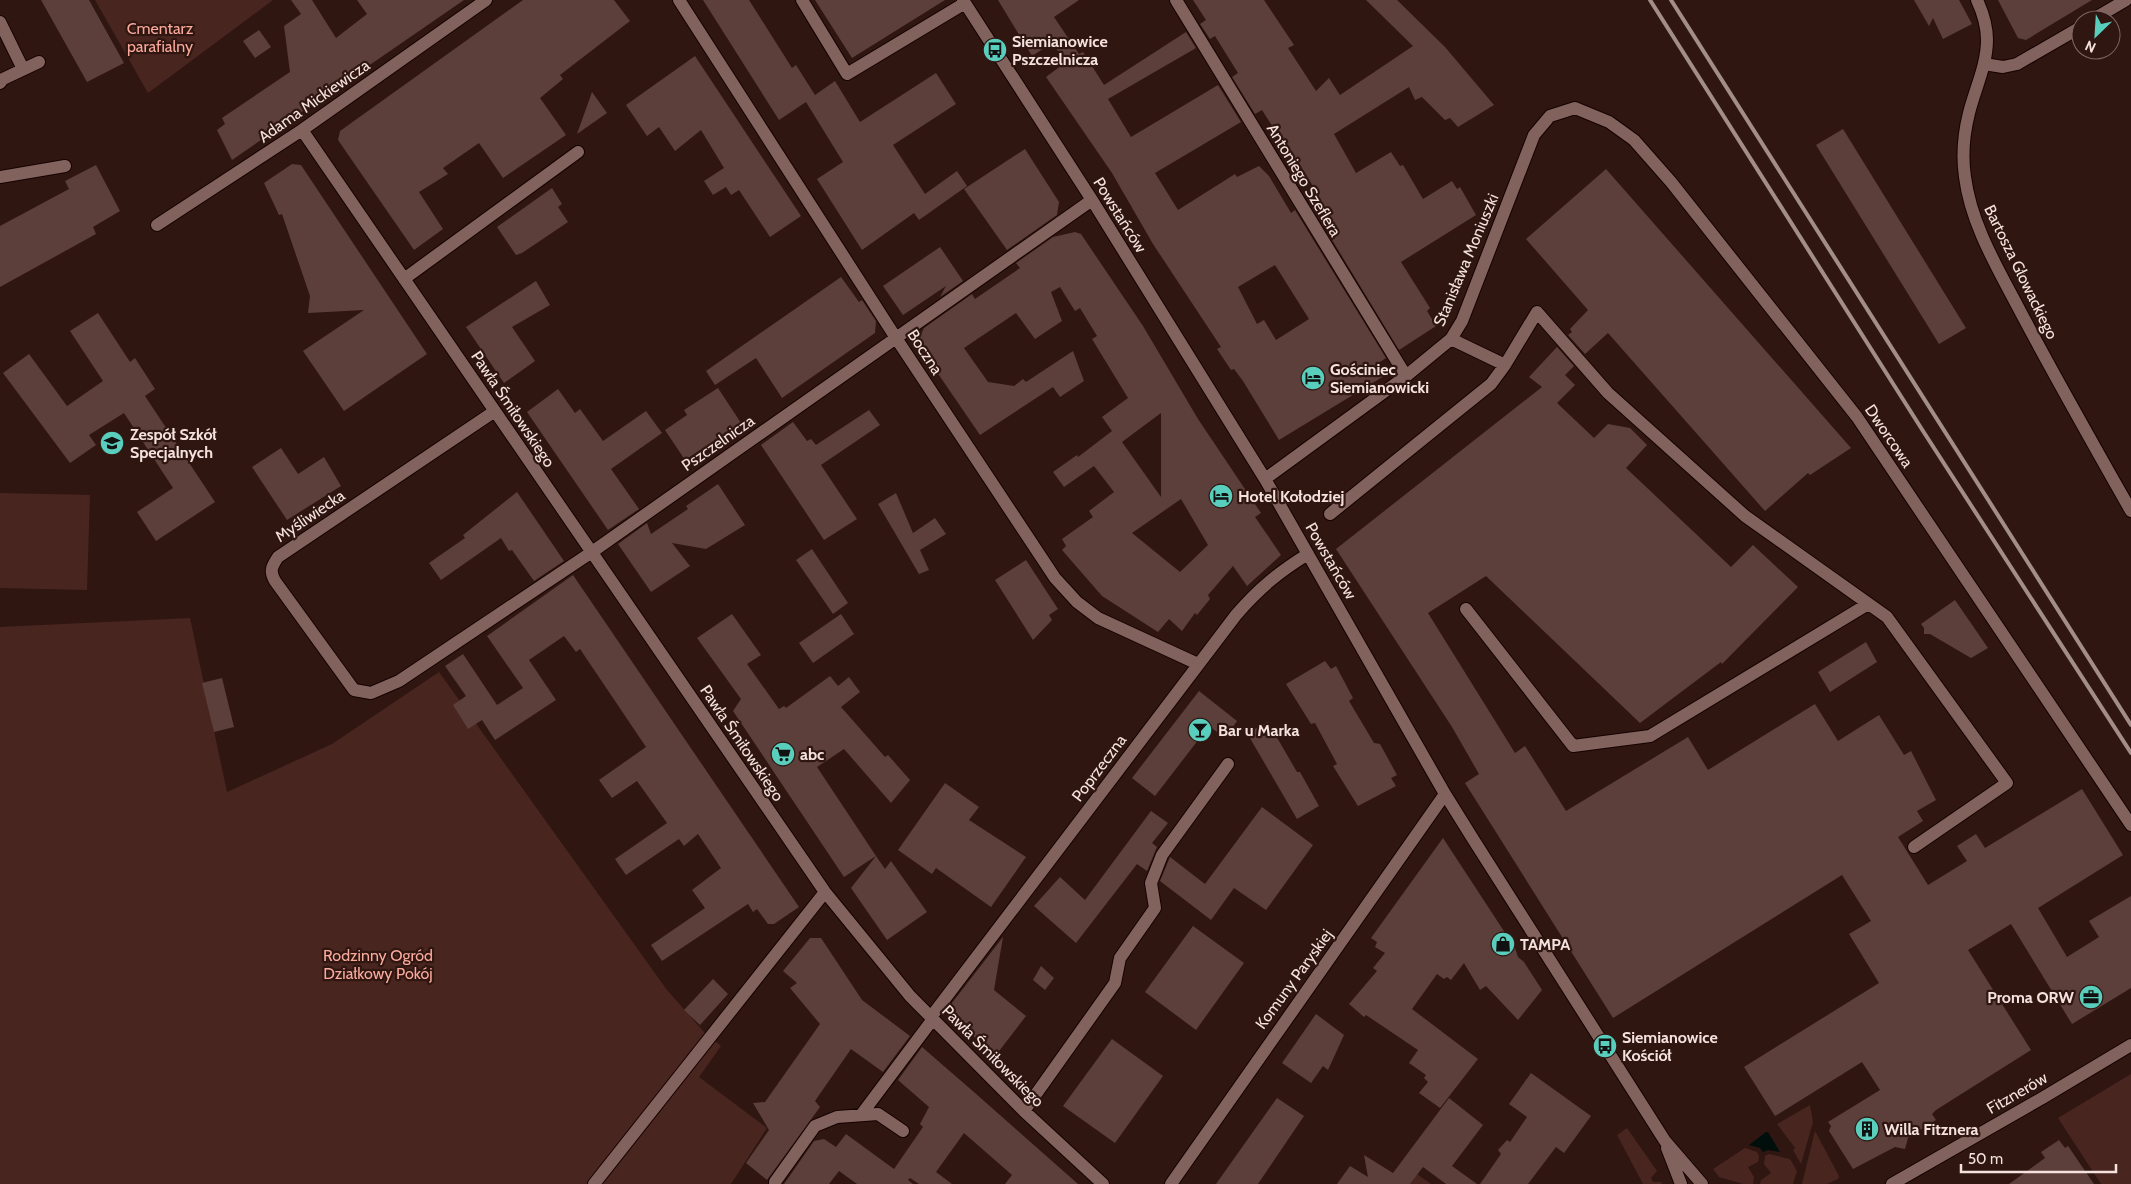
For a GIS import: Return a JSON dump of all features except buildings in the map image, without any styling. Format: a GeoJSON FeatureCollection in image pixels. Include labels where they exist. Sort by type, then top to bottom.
{"type":"FeatureCollection","features":[{"type":"Feature","properties":{"kind":"street","name":"Adama Mickiewicza"},"geometry":{"type":"LineString","coordinates":[[157,225],[302,130],[486,0]]}},
{"type":"Feature","properties":{"kind":"street","name":"Boczna"},"geometry":{"type":"LineString","coordinates":[[680,0],[896,338],[1055,578],[1077,602],[1098,618],[1198,664]]}},
{"type":"Feature","properties":{"kind":"street"},"geometry":{"type":"LineString","coordinates":[[802,0],[847,74],[964,2]]}},
{"type":"Feature","properties":{"kind":"street","name":"Antoniego Szeflera"},"geometry":{"type":"LineString","coordinates":[[1176,0],[1406,376]]}},
{"type":"Feature","properties":{"kind":"street","name":"Bartosza Głowackiego"},"geometry":{"type":"LineString","coordinates":[[1977,0],[1985,18],[1987,40],[1984,64],[1969,114],[1964,146],[1965,175],[1969,200],[1980,232],[2001,274],[2056,379],[2131,511]]}},
{"type":"Feature","properties":{"kind":"street"},"geometry":{"type":"LineString","coordinates":[[2109,10],[2126,0]]}},
{"type":"Feature","properties":{"kind":"street","name":"Powstańców"},"geometry":{"type":"LineString","coordinates":[[964,2],[1092,200],[1265,479],[1445,794],[1665,1141],[1702,1184]]}},
{"type":"Feature","properties":{"kind":"street"},"geometry":{"type":"LineString","coordinates":[[0,22],[23,69]]}},
{"type":"Feature","properties":{"kind":"street"},"geometry":{"type":"LineString","coordinates":[[1984,64],[2003,67],[2017,64],[2071,33]]}},
{"type":"Feature","properties":{"kind":"street"},"geometry":{"type":"LineString","coordinates":[[0,83],[3,79],[39,62]]}},
{"type":"Feature","properties":{"kind":"street","name":"Stanisława Moniuszki"},"geometry":{"type":"LineString","coordinates":[[1265,479],[1406,376],[1451,339],[1462,321],[1534,135],[1550,116],[1575,108]]}},
{"type":"Feature","properties":{"kind":"street","name":"Dworcowa"},"geometry":{"type":"LineString","coordinates":[[1575,108],[1609,122],[1634,140],[1671,182],[1857,417],[2131,826]]}},
{"type":"Feature","properties":{"kind":"street","name":"Pawła Śmiłowskiego"},"geometry":{"type":"LineString","coordinates":[[302,130],[825,892],[910,996],[1024,1111],[1103,1184]]}},
{"type":"Feature","properties":{"kind":"street"},"geometry":{"type":"LineString","coordinates":[[404,280],[578,152]]}},
{"type":"Feature","properties":{"kind":"street"},"geometry":{"type":"LineString","coordinates":[[0,177],[65,166]]}},
{"type":"Feature","properties":{"kind":"street","name":"Pszczelnicza"},"geometry":{"type":"LineString","coordinates":[[354,690],[371,693],[399,681],[592,552],[1092,200]]}},
{"type":"Feature","properties":{"kind":"street"},"geometry":{"type":"LineString","coordinates":[[1330,514],[1491,384],[1505,366],[1537,312],[1608,393],[1745,516],[1886,617],[2008,783],[1914,847]]}},
{"type":"Feature","properties":{"kind":"street"},"geometry":{"type":"LineString","coordinates":[[1451,339],[1505,366]]}},
{"type":"Feature","properties":{"kind":"street","name":"Myśliwiecka"},"geometry":{"type":"LineString","coordinates":[[354,690],[275,581],[271,574],[272,566],[278,557],[495,411]]}},
{"type":"Feature","properties":{"kind":"street","name":"Poprzeczna"},"geometry":{"type":"LineString","coordinates":[[861,1115],[1236,615],[1254,594],[1276,574],[1308,554]]}},
{"type":"Feature","properties":{"kind":"street"},"geometry":{"type":"LineString","coordinates":[[1466,609],[1573,746],[1650,736],[1868,604]]}},
{"type":"Feature","properties":{"kind":"street"},"geometry":{"type":"LineString","coordinates":[[1024,1111],[1114,983],[1120,958],[1155,908],[1151,883],[1162,855],[1228,764]]}},
{"type":"Feature","properties":{"kind":"street","name":"Komuny Paryskiej"},"geometry":{"type":"LineString","coordinates":[[1171,1184],[1445,794]]}},
{"type":"Feature","properties":{"kind":"street"},"geometry":{"type":"LineString","coordinates":[[594,1184],[825,892]]}},
{"type":"Feature","properties":{"kind":"street","name":"Fitznerów"},"geometry":{"type":"LineString","coordinates":[[1892,1184],[2131,1045]]}},
{"type":"Feature","properties":{"kind":"street"},"geometry":{"type":"LineString","coordinates":[[775,1184],[815,1126],[837,1116],[878,1114],[902,1131]]}},
{"type":"Feature","properties":{"kind":"street","name":"Powstańców"},"geometry":{"type":"LineString","coordinates":[[1665,1141],[1681,1184]]}},
{"type":"Feature","properties":{"kind":"green space","name":"Cmentarz parafialny"},"geometry":{"type":"Polygon","coordinates":[[[95,0],[273,0],[148,93],[95,0]]]}},
{"type":"Feature","properties":{"kind":"green space"},"geometry":{"type":"Polygon","coordinates":[[[0,493],[90,495],[87,590],[0,588],[0,493]]]}},
{"type":"Feature","properties":{"kind":"green space","name":"Rodzinny Ogród Działkowy Pokój"},"geometry":{"type":"Polygon","coordinates":[[[190,618],[227,792],[332,744],[439,672],[667,990],[704,1032],[721,1046],[699,1077],[767,1128],[731,1184],[0,1184],[0,627],[190,618]]]}},
{"type":"Feature","properties":{"kind":"green space"},"geometry":{"type":"Polygon","coordinates":[[[2131,1074],[2131,1184],[2101,1184],[2058,1118],[2131,1074]]]}},
{"type":"Feature","properties":{"kind":"green space"},"geometry":{"type":"Polygon","coordinates":[[[1810,1105],[1813,1122],[1801,1164],[1793,1150],[1795,1148],[1777,1124],[1810,1105]]]}},
{"type":"Feature","properties":{"kind":"green space"},"geometry":{"type":"Polygon","coordinates":[[[1627,1128],[1657,1171],[1651,1178],[1653,1182],[1661,1182],[1662,1184],[1643,1184],[1617,1135],[1627,1128]]]}},
{"type":"Feature","properties":{"kind":"green space"},"geometry":{"type":"Polygon","coordinates":[[[1815,1131],[1839,1176],[1838,1179],[1827,1184],[1802,1184],[1815,1131]]]}},
{"type":"Feature","properties":{"kind":"green space"},"geometry":{"type":"Polygon","coordinates":[[[1745,1148],[1757,1152],[1759,1156],[1758,1162],[1748,1167],[1754,1177],[1753,1184],[1743,1184],[1719,1177],[1713,1169],[1745,1148]]]}},
{"type":"Feature","properties":{"kind":"green space"},"geometry":{"type":"Polygon","coordinates":[[[1769,1154],[1790,1159],[1797,1171],[1793,1184],[1760,1184],[1761,1180],[1771,1173],[1764,1164],[1765,1156],[1769,1154]]]}},
{"type":"Feature","properties":{"kind":"green space"},"geometry":{"type":"Polygon","coordinates":[[[1417,1174],[1431,1184],[1410,1184],[1417,1174]]]}},
{"type":"Feature","properties":{"kind":"shaded area"},"geometry":{"type":"Polygon","coordinates":[[[1768,1132],[1780,1152],[1768,1150],[1763,1152],[1760,1148],[1749,1145],[1768,1132]]]}},
{"type":"Feature","properties":{"kind":"railway"},"geometry":{"type":"LineString","coordinates":[[1650,0],[1923,431],[2131,753]]}},
{"type":"Feature","properties":{"kind":"railway"},"geometry":{"type":"LineString","coordinates":[[1671,0],[2131,725]]}},
{"type":"Feature","properties":{"kind":"place","name":"Siemianowice Pszczelnicza"},"geometry":{"type":"Point","coordinates":[995,50]}},
{"type":"Feature","properties":{"kind":"place","name":"Gościniec Siemianowicki"},"geometry":{"type":"Point","coordinates":[1313,378]}},
{"type":"Feature","properties":{"kind":"place","name":"Zespół Szkół Specjalnych"},"geometry":{"type":"Point","coordinates":[112,443]}},
{"type":"Feature","properties":{"kind":"place","name":"Hotel Kołodziej"},"geometry":{"type":"Point","coordinates":[1221,496]}},
{"type":"Feature","properties":{"kind":"place","name":"Bar u Marka"},"geometry":{"type":"Point","coordinates":[1200,730]}},
{"type":"Feature","properties":{"kind":"place","name":"abc"},"geometry":{"type":"Point","coordinates":[783,754]}},
{"type":"Feature","properties":{"kind":"place","name":"TAMPA"},"geometry":{"type":"Point","coordinates":[1503,944]}},
{"type":"Feature","properties":{"kind":"place","name":"Proma ORW"},"geometry":{"type":"Point","coordinates":[2091,997]}},
{"type":"Feature","properties":{"kind":"place","name":"Siemianowice Kościół"},"geometry":{"type":"Point","coordinates":[1605,1046]}},
{"type":"Feature","properties":{"kind":"place","name":"Willa Fitznera"},"geometry":{"type":"Point","coordinates":[1867,1129]}}]}
